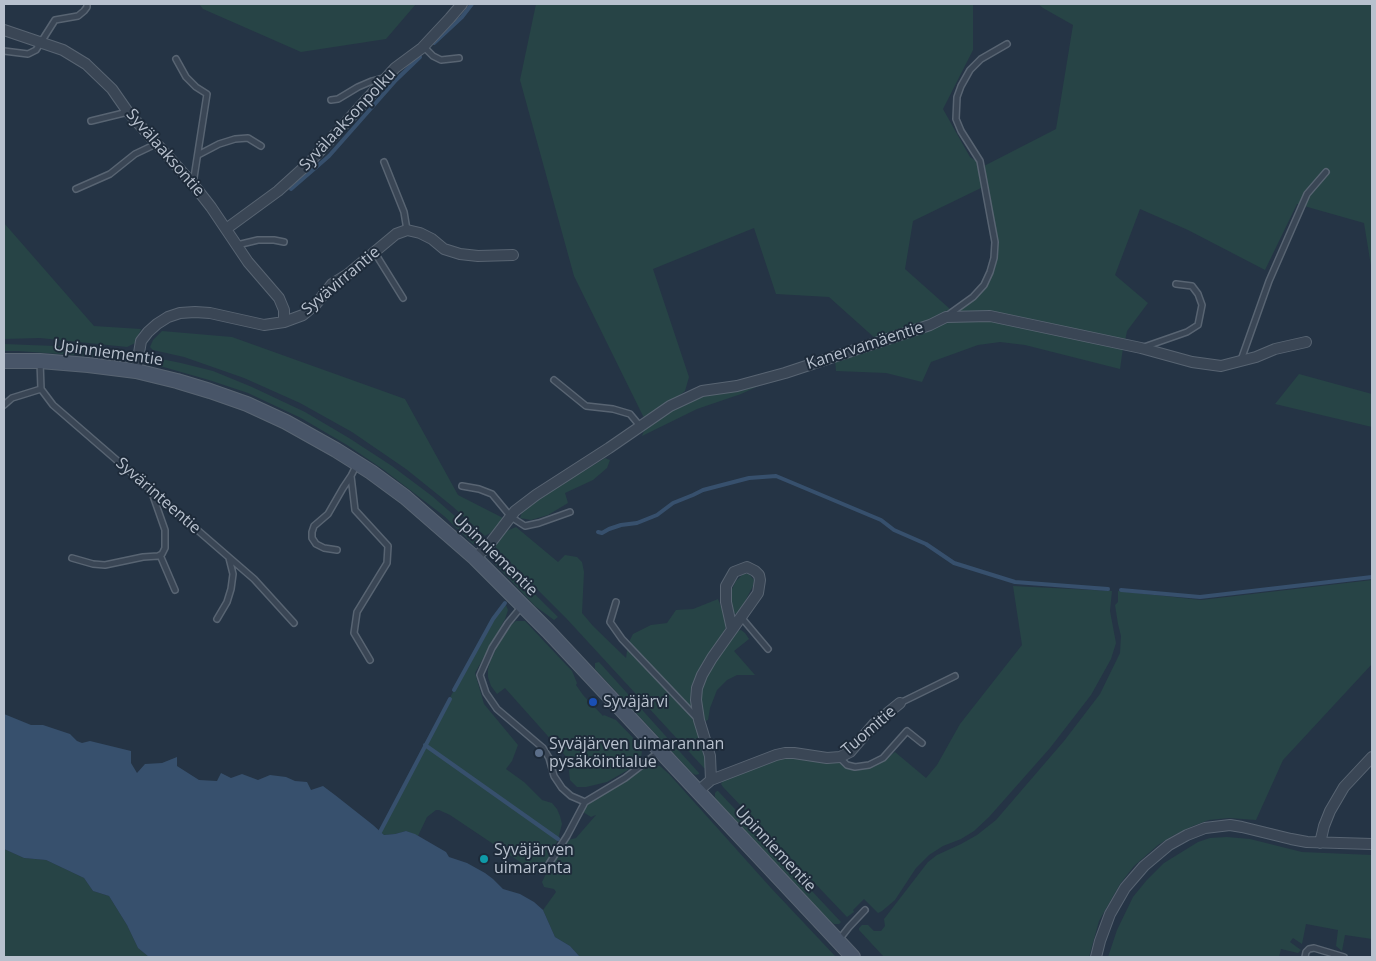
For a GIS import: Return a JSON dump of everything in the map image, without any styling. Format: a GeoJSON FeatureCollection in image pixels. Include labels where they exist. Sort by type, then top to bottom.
{"type":"FeatureCollection","features":[{"type":"Feature","properties":{"kind":"main road","name":"Upinniementie"},"geometry":{"type":"LineString","coordinates":[[4,361],[40,361],[136,371],[210,391],[246,404],[286,422],[336,450],[354,470],[405,497],[475,558],[522,606],[853,957]]}},
{"type":"Feature","properties":{"kind":"street","name":"Syvälaaksonpolku"},"geometry":{"type":"LineString","coordinates":[[226,229],[278,191],[310,162],[395,68],[423,46],[462,4]]}},
{"type":"Feature","properties":{"kind":"street","name":"Syvälaaksontie"},"geometry":{"type":"LineString","coordinates":[[4,30],[63,50],[86,64],[112,89],[128,112],[211,206],[248,262],[279,298],[284,310],[284,322]]}},
{"type":"Feature","properties":{"kind":"street","name":"Syvävirrantie"},"geometry":{"type":"LineString","coordinates":[[136,371],[141,341],[157,324],[168,317],[195,312],[264,325],[284,322],[302,315],[316,304],[332,284],[375,253],[396,234],[406,230]]}},
{"type":"Feature","properties":{"kind":"street"},"geometry":{"type":"LineString","coordinates":[[406,230],[420,233],[432,239],[444,249],[460,254],[513,256]]}},
{"type":"Feature","properties":{"kind":"street","name":"Kanervamäentie"},"geometry":{"type":"LineString","coordinates":[[475,558],[489,545],[515,511],[536,494],[609,448],[670,406],[702,391],[737,386],[785,373],[930,325],[946,317],[990,316],[1141,348],[1192,362],[1221,366],[1306,342]]}},
{"type":"Feature","properties":{"kind":"street"},"geometry":{"type":"LineString","coordinates":[[711,780],[710,756],[699,720],[696,700],[697,688],[712,658],[758,593],[759,575],[756,571],[747,568],[734,572],[726,586],[726,602],[732,629]]}},
{"type":"Feature","properties":{"kind":"street","name":"Tuomitie"},"geometry":{"type":"LineString","coordinates":[[697,792],[711,780],[776,755],[794,753],[827,758],[840,757],[850,752],[874,724],[900,703]]}},
{"type":"Feature","properties":{"kind":"street"},"geometry":{"type":"LineString","coordinates":[[1320,842],[1330,811],[1344,787],[1372,757]]}},
{"type":"Feature","properties":{"kind":"street"},"geometry":{"type":"LineString","coordinates":[[1096,957],[1110,914],[1125,888],[1144,866],[1169,845],[1187,835],[1205,828],[1230,825],[1291,839],[1372,844]]}},
{"type":"Feature","properties":{"kind":"lane"},"geometry":{"type":"LineString","coordinates":[[4,51],[28,54],[36,50],[55,20],[78,16],[87,7],[87,4]]}},
{"type":"Feature","properties":{"kind":"lane"},"geometry":{"type":"LineString","coordinates":[[946,317],[973,297],[984,285],[994,258],[995,242],[980,161],[961,131],[956,118],[957,97],[970,70],[981,59],[1007,44]]}},
{"type":"Feature","properties":{"kind":"lane"},"geometry":{"type":"LineString","coordinates":[[423,46],[440,60],[459,58]]}},
{"type":"Feature","properties":{"kind":"lane"},"geometry":{"type":"LineString","coordinates":[[176,59],[186,77],[207,94],[193,184]]}},
{"type":"Feature","properties":{"kind":"lane"},"geometry":{"type":"LineString","coordinates":[[331,100],[338,99],[372,81],[387,77]]}},
{"type":"Feature","properties":{"kind":"lane"},"geometry":{"type":"LineString","coordinates":[[91,121],[128,112]]}},
{"type":"Feature","properties":{"kind":"lane"},"geometry":{"type":"LineString","coordinates":[[198,155],[219,144],[235,139],[248,138],[261,146]]}},
{"type":"Feature","properties":{"kind":"lane"},"geometry":{"type":"LineString","coordinates":[[76,189],[110,174],[135,154],[156,144]]}},
{"type":"Feature","properties":{"kind":"lane"},"geometry":{"type":"LineString","coordinates":[[384,162],[404,212],[406,230]]}},
{"type":"Feature","properties":{"kind":"lane"},"geometry":{"type":"LineString","coordinates":[[1241,361],[1269,281],[1307,194],[1326,172]]}},
{"type":"Feature","properties":{"kind":"lane"},"geometry":{"type":"LineString","coordinates":[[237,245],[258,240],[284,242]]}},
{"type":"Feature","properties":{"kind":"lane"},"geometry":{"type":"LineString","coordinates":[[375,253],[403,298]]}},
{"type":"Feature","properties":{"kind":"lane"},"geometry":{"type":"LineString","coordinates":[[1141,348],[1186,332],[1198,325],[1202,305],[1198,294],[1192,286],[1176,284]]}},
{"type":"Feature","properties":{"kind":"lane"},"geometry":{"type":"LineString","coordinates":[[4,405],[12,398],[41,389],[40,361]]}},
{"type":"Feature","properties":{"kind":"lane"},"geometry":{"type":"LineString","coordinates":[[554,380],[586,406],[613,408],[630,414],[640,427]]}},
{"type":"Feature","properties":{"kind":"lane","name":"Syvärinteentie"},"geometry":{"type":"LineString","coordinates":[[41,389],[53,405],[254,579],[294,624]]}},
{"type":"Feature","properties":{"kind":"lane"},"geometry":{"type":"LineString","coordinates":[[337,550],[324,548],[316,544],[312,538],[312,532],[314,526],[328,514],[354,470]]}},
{"type":"Feature","properties":{"kind":"lane"},"geometry":{"type":"LineString","coordinates":[[354,470],[355,510],[388,546],[387,563],[357,612],[354,633],[370,660]]}},
{"type":"Feature","properties":{"kind":"lane"},"geometry":{"type":"LineString","coordinates":[[462,486],[492,494],[510,517],[525,526],[570,512]]}},
{"type":"Feature","properties":{"kind":"lane"},"geometry":{"type":"LineString","coordinates":[[72,558],[93,564],[105,565],[162,554],[165,548],[165,530],[151,490]]}},
{"type":"Feature","properties":{"kind":"lane"},"geometry":{"type":"LineString","coordinates":[[160,555],[175,590]]}},
{"type":"Feature","properties":{"kind":"lane"},"geometry":{"type":"LineString","coordinates":[[218,619],[231,589],[233,574],[229,557]]}},
{"type":"Feature","properties":{"kind":"lane"},"geometry":{"type":"LineString","coordinates":[[616,602],[610,622],[622,639],[699,720]]}},
{"type":"Feature","properties":{"kind":"lane"},"geometry":{"type":"LineString","coordinates":[[522,606],[492,648],[480,675],[486,693],[497,709],[543,748],[550,758],[554,776],[562,788],[570,796],[585,802]]}},
{"type":"Feature","properties":{"kind":"lane"},"geometry":{"type":"LineString","coordinates":[[741,617],[768,649]]}},
{"type":"Feature","properties":{"kind":"lane"},"geometry":{"type":"LineString","coordinates":[[900,703],[954,676]]}},
{"type":"Feature","properties":{"kind":"lane"},"geometry":{"type":"LineString","coordinates":[[840,757],[847,765],[855,767],[868,765],[883,758],[907,731],[922,742]]}},
{"type":"Feature","properties":{"kind":"lane"},"geometry":{"type":"LineString","coordinates":[[547,867],[567,836],[585,802],[625,778],[660,752]]}},
{"type":"Feature","properties":{"kind":"lane"},"geometry":{"type":"LineString","coordinates":[[838,941],[849,926],[865,910]]}},
{"type":"Feature","properties":{"kind":"lane"},"geometry":{"type":"LineString","coordinates":[[1305,957],[1306,952],[1314,948],[1344,957]]}},
{"type":"Feature","properties":{"kind":"green space"},"geometry":{"type":"Polygon","coordinates":[[[199,4],[416,4],[386,39],[301,52],[203,9],[199,4]]]}},
{"type":"Feature","properties":{"kind":"green space"},"geometry":{"type":"Polygon","coordinates":[[[536,4],[973,4],[973,50],[943,109],[970,157],[978,162],[981,188],[913,221],[905,269],[950,309],[927,322],[877,340],[829,297],[776,294],[754,228],[653,269],[689,377],[685,391],[670,403],[644,418],[574,276],[520,80],[536,4]]]}},
{"type":"Feature","properties":{"kind":"green space"},"geometry":{"type":"Polygon","coordinates":[[[1038,4],[1372,4],[1372,272],[1364,223],[1297,204],[1265,270],[1188,230],[1140,209],[1115,275],[1148,303],[1127,331],[1125,341],[991,311],[955,314],[970,303],[988,284],[995,268],[998,250],[984,166],[1056,129],[1073,25],[1038,4]]]}},
{"type":"Feature","properties":{"kind":"green space"},"geometry":{"type":"Polygon","coordinates":[[[4,223],[94,326],[141,329],[135,343],[127,347],[40,338],[4,339],[4,223]]]}},
{"type":"Feature","properties":{"kind":"green space"},"geometry":{"type":"Polygon","coordinates":[[[989,319],[1123,348],[1120,369],[1025,345],[1000,342],[978,345],[931,362],[922,382],[886,373],[836,371],[835,360],[944,322],[989,319]]]}},
{"type":"Feature","properties":{"kind":"green space"},"geometry":{"type":"Polygon","coordinates":[[[162,331],[232,337],[405,399],[458,495],[503,518],[492,532],[485,536],[452,506],[406,469],[352,432],[300,403],[244,378],[184,357],[153,350],[150,347],[153,340],[162,331]]]}},
{"type":"Feature","properties":{"kind":"green space"},"geometry":{"type":"Polygon","coordinates":[[[4,344],[81,347],[120,351],[125,355],[116,358],[4,351],[4,344]]]}},
{"type":"Feature","properties":{"kind":"green space"},"geometry":{"type":"Polygon","coordinates":[[[150,357],[213,371],[305,412],[392,466],[432,496],[480,538],[481,542],[473,544],[444,516],[384,470],[347,445],[301,418],[248,393],[160,366],[153,363],[150,357]]]}},
{"type":"Feature","properties":{"kind":"green space"},"geometry":{"type":"Polygon","coordinates":[[[1299,374],[1372,394],[1372,427],[1275,404],[1299,374]]]}},
{"type":"Feature","properties":{"kind":"green space"},"geometry":{"type":"Polygon","coordinates":[[[778,377],[741,394],[697,409],[642,436],[646,425],[696,396],[778,377]]]}},
{"type":"Feature","properties":{"kind":"green space"},"geometry":{"type":"Polygon","coordinates":[[[605,458],[610,460],[607,468],[593,480],[565,493],[568,503],[548,515],[531,520],[520,518],[522,512],[540,498],[605,458]]]}},
{"type":"Feature","properties":{"kind":"green space"},"geometry":{"type":"Polygon","coordinates":[[[516,527],[558,562],[565,555],[577,557],[582,562],[584,572],[582,613],[626,658],[628,644],[633,634],[651,625],[667,623],[676,610],[693,609],[718,599],[726,626],[693,683],[695,715],[707,759],[706,769],[566,618],[496,548],[495,543],[504,532],[516,527]]]}},
{"type":"Feature","properties":{"kind":"green space"},"geometry":{"type":"Polygon","coordinates":[[[492,555],[495,555],[558,617],[554,620],[535,606],[496,565],[492,555]]]}},
{"type":"Feature","properties":{"kind":"green space"},"geometry":{"type":"Polygon","coordinates":[[[743,574],[749,574],[754,580],[753,586],[740,611],[736,614],[732,611],[730,602],[731,591],[736,581],[743,574]]]}},
{"type":"Feature","properties":{"kind":"green space"},"geometry":{"type":"Polygon","coordinates":[[[1372,580],[1372,664],[1283,760],[1256,820],[1229,818],[1209,820],[1174,835],[1158,845],[1134,866],[1120,884],[1099,921],[1089,957],[884,957],[859,930],[862,925],[868,925],[874,931],[881,931],[885,926],[884,919],[928,862],[937,855],[977,835],[996,820],[1064,741],[1100,694],[1120,653],[1121,636],[1115,605],[1118,602],[1118,591],[1201,600],[1372,580]]]}},
{"type":"Feature","properties":{"kind":"green space"},"geometry":{"type":"Polygon","coordinates":[[[1013,586],[1112,591],[1110,611],[1116,643],[1111,659],[1091,695],[1050,748],[989,817],[974,831],[929,855],[916,868],[895,900],[882,911],[878,913],[864,899],[853,910],[854,912],[847,917],[721,784],[727,777],[776,757],[840,759],[846,766],[869,766],[881,762],[895,752],[926,778],[937,765],[960,724],[1022,645],[1013,586]]]}},
{"type":"Feature","properties":{"kind":"green space"},"geometry":{"type":"Polygon","coordinates":[[[505,603],[508,610],[505,619],[475,673],[484,704],[518,745],[512,761],[506,769],[524,782],[542,800],[552,803],[560,816],[562,824],[558,839],[542,868],[526,866],[450,815],[439,810],[436,810],[427,817],[418,836],[406,831],[384,835],[380,832],[454,690],[493,619],[505,603]]]}},
{"type":"Feature","properties":{"kind":"green space"},"geometry":{"type":"Polygon","coordinates":[[[516,621],[525,621],[572,671],[577,683],[576,685],[583,695],[603,716],[616,720],[640,745],[642,750],[641,759],[633,767],[607,782],[577,787],[570,780],[571,762],[505,688],[497,694],[491,686],[488,669],[496,649],[511,625],[516,621]]]}},
{"type":"Feature","properties":{"kind":"green space"},"geometry":{"type":"Polygon","coordinates":[[[741,630],[749,639],[734,651],[755,675],[737,675],[727,680],[717,690],[710,708],[708,720],[705,721],[701,691],[707,673],[737,631],[741,630]]]}},
{"type":"Feature","properties":{"kind":"green space"},"geometry":{"type":"Polygon","coordinates":[[[599,662],[699,774],[692,773],[595,669],[595,663],[599,662]]]}},
{"type":"Feature","properties":{"kind":"green space"},"geometry":{"type":"Polygon","coordinates":[[[651,766],[660,766],[669,774],[771,888],[836,957],[580,957],[570,946],[555,937],[543,910],[556,892],[554,889],[544,887],[542,882],[547,872],[568,840],[576,838],[596,815],[591,817],[583,812],[583,809],[596,798],[651,766]]]}},
{"type":"Feature","properties":{"kind":"green space"},"geometry":{"type":"Polygon","coordinates":[[[717,791],[841,922],[839,924],[834,924],[830,921],[718,802],[715,797],[717,791]]]}},
{"type":"Feature","properties":{"kind":"green space"},"geometry":{"type":"Polygon","coordinates":[[[1210,838],[1250,839],[1302,852],[1372,855],[1372,939],[1345,935],[1342,951],[1336,946],[1338,930],[1306,924],[1302,944],[1293,938],[1290,942],[1301,950],[1298,953],[1281,949],[1279,957],[1108,957],[1117,930],[1133,897],[1146,881],[1164,863],[1198,842],[1210,838]]]}},
{"type":"Feature","properties":{"kind":"green space"},"geometry":{"type":"Polygon","coordinates":[[[4,849],[24,858],[46,860],[84,878],[93,891],[109,896],[127,925],[138,948],[149,957],[4,957],[4,849]]]}},
{"type":"Feature","properties":{"kind":"water"},"geometry":{"type":"Polygon","coordinates":[[[4,714],[31,725],[43,725],[70,734],[82,743],[90,741],[131,751],[131,763],[137,773],[145,764],[162,763],[177,757],[177,766],[199,780],[217,781],[221,773],[231,778],[242,774],[258,780],[270,775],[307,782],[311,790],[323,786],[384,835],[406,831],[415,834],[446,852],[449,857],[467,863],[485,873],[503,889],[520,894],[534,902],[543,910],[555,937],[570,946],[580,957],[149,957],[138,948],[127,925],[109,896],[93,891],[84,878],[46,860],[24,858],[4,849],[4,714]]]}},
{"type":"Feature","properties":{"kind":"waterway"},"geometry":{"type":"LineString","coordinates":[[434,43],[462,17],[472,4]]}},
{"type":"Feature","properties":{"kind":"waterway"},"geometry":{"type":"LineString","coordinates":[[291,189],[329,156],[396,80],[420,57]]}},
{"type":"Feature","properties":{"kind":"waterway"},"geometry":{"type":"LineString","coordinates":[[598,532],[602,533],[621,525],[637,523],[657,515],[673,503],[703,490],[749,478],[776,476],[881,520],[894,530],[926,544],[954,563],[1015,582],[1108,589]]}},
{"type":"Feature","properties":{"kind":"waterway"},"geometry":{"type":"LineString","coordinates":[[1121,590],[1200,597],[1372,577]]}},
{"type":"Feature","properties":{"kind":"waterway"},"geometry":{"type":"LineString","coordinates":[[454,690],[493,619],[505,603]]}},
{"type":"Feature","properties":{"kind":"waterway"},"geometry":{"type":"LineString","coordinates":[[380,832],[450,699]]}},
{"type":"Feature","properties":{"kind":"waterway"},"geometry":{"type":"LineString","coordinates":[[425,745],[558,839]]}},
{"type":"Feature","properties":{"kind":"place","name":"Syväjärvi"},"geometry":{"type":"Point","coordinates":[593,702]}},
{"type":"Feature","properties":{"kind":"place","name":"Syväjärven uimarannan pysäköintialue"},"geometry":{"type":"Point","coordinates":[539,753]}},
{"type":"Feature","properties":{"kind":"place","name":"Syväjärven uimaranta"},"geometry":{"type":"Point","coordinates":[484,859]}}]}
